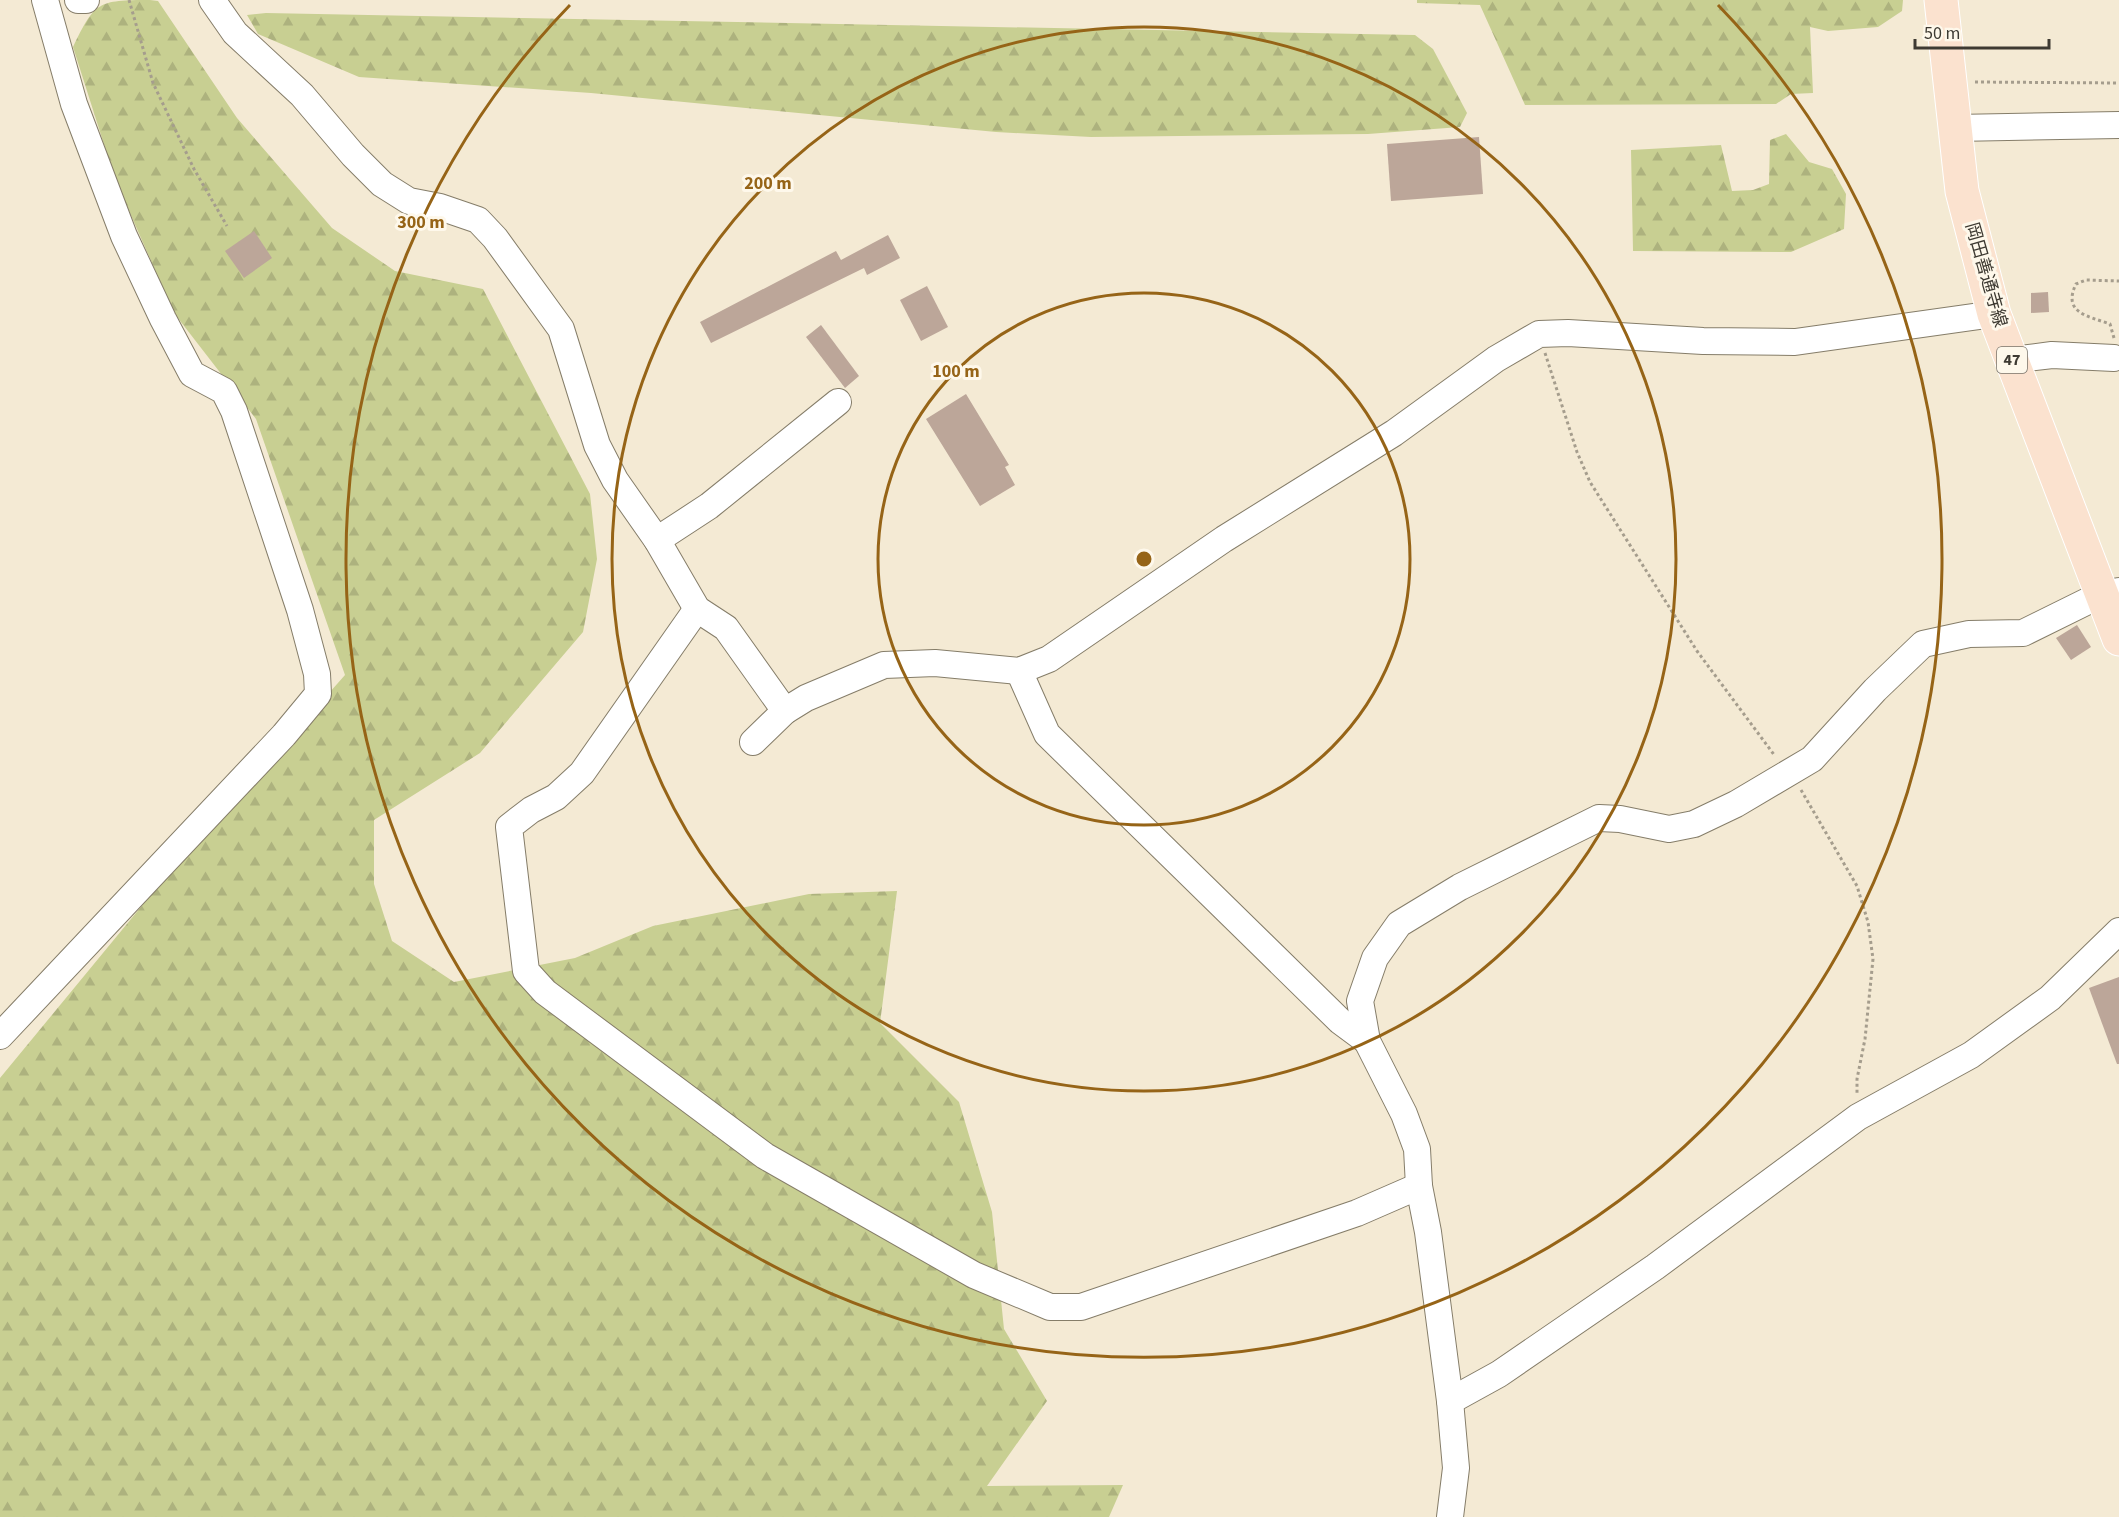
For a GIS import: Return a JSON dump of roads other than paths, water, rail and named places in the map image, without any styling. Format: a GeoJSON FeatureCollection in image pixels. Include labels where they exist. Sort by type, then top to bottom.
{"type":"FeatureCollection","features":[{"type":"Feature","properties":{"kind":"main road","name":"岡田善通寺線"},"geometry":{"type":"LineString","coordinates":[[1941,0],[1962,191],[1994,314],[2110,592],[2119,639]]}},
{"type":"Feature","properties":{"kind":"street"},"geometry":{"type":"LineString","coordinates":[[0,1036],[284,735],[318,694],[317,674],[300,610],[234,411],[224,391],[192,374],[124,236],[74,104],[45,0]]}},
{"type":"Feature","properties":{"kind":"street"},"geometry":{"type":"LineString","coordinates":[[78,0],[86,0]]}},
{"type":"Feature","properties":{"kind":"street"},"geometry":{"type":"LineString","coordinates":[[212,0],[235,33],[303,95],[353,155],[382,184],[409,201],[440,207],[478,220],[495,237],[505,255],[561,329],[597,445],[615,480],[657,540],[697,609],[726,628],[785,711]]}},
{"type":"Feature","properties":{"kind":"street"},"geometry":{"type":"LineString","coordinates":[[1955,128],[2119,125]]}},
{"type":"Feature","properties":{"kind":"street"},"geometry":{"type":"LineString","coordinates":[[753,742],[785,711],[806,698],[884,665],[935,663],[1019,671],[1049,659],[1224,539],[1394,433],[1496,359],[1539,334],[1568,333],[1703,341],[1795,342],[1994,314]]}},
{"type":"Feature","properties":{"kind":"street"},"geometry":{"type":"LineString","coordinates":[[2012,360],[2052,354],[2114,358]]}},
{"type":"Feature","properties":{"kind":"street"},"geometry":{"type":"LineString","coordinates":[[657,540],[709,506],[838,402]]}},
{"type":"Feature","properties":{"kind":"street"},"geometry":{"type":"LineString","coordinates":[[1450,1517],[1455,1468],[1450,1401],[1428,1232],[1419,1186],[1417,1149],[1404,1114],[1367,1041],[1359,1001],[1375,958],[1399,924],[1460,887],[1599,818],[1620,819],[1669,829],[1694,824],[1736,804],[1812,759],[1875,690],[1923,644],[1969,634],[2023,633],[2110,592]]}},
{"type":"Feature","properties":{"kind":"street"},"geometry":{"type":"LineString","coordinates":[[697,609],[582,773],[556,797],[531,810],[509,827],[526,971],[544,992],[765,1156],[974,1275],[1050,1307],[1081,1307],[1358,1213],[1419,1186]]}},
{"type":"Feature","properties":{"kind":"street"},"geometry":{"type":"LineString","coordinates":[[1019,671],[1047,734],[1340,1021],[1367,1041]]}},
{"type":"Feature","properties":{"kind":"street"},"geometry":{"type":"LineString","coordinates":[[1450,1401],[1499,1374],[1655,1268],[1858,1118],[1971,1055],[2050,998],[2119,931]]}}]}
